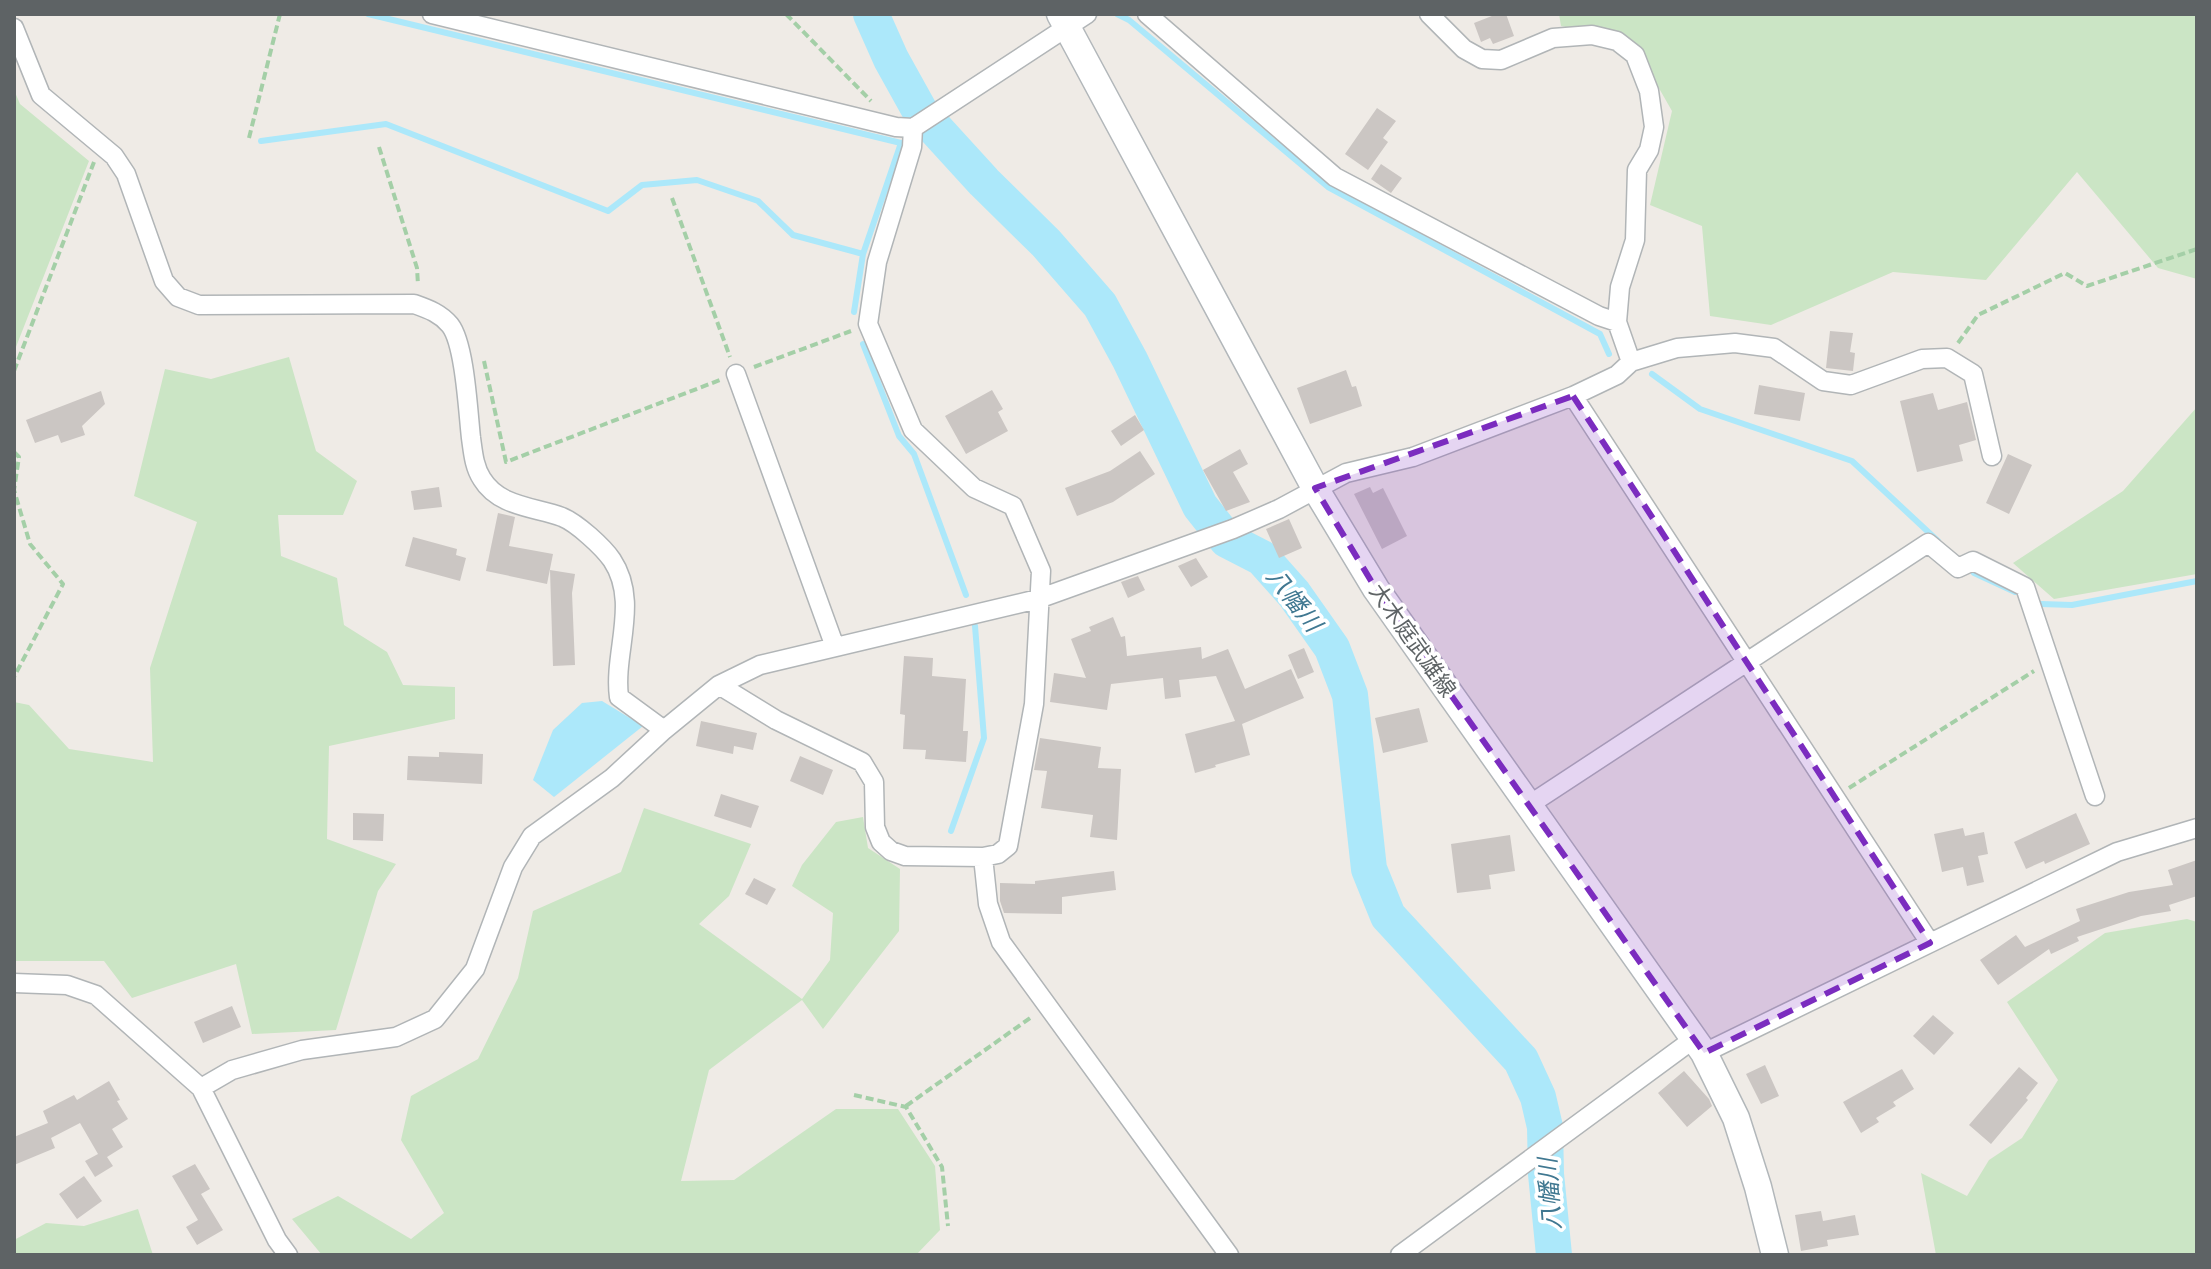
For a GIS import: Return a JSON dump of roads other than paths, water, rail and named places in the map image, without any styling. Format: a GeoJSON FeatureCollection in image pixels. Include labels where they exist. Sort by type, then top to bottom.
{"type":"FeatureCollection","features":[{"type":"Feature","properties":{"kind":"main road","name":"大木庭武雄線"},"geometry":{"type":"LineString","coordinates":[[1071,18],[1315,488],[1376,589],[1700,1046],[1736,1118],[1775,1255]]}},
{"type":"Feature","properties":{"kind":"street"},"geometry":{"type":"LineString","coordinates":[[432,14],[904,128],[947,105],[1071,18]]}},
{"type":"Feature","properties":{"kind":"street"},"geometry":{"type":"LineString","coordinates":[[1147,14],[1335,177],[1599,316],[1617,322]]}},
{"type":"Feature","properties":{"kind":"street"},"geometry":{"type":"LineString","coordinates":[[1429,14],[1464,49],[1482,59],[1501,60],[1553,38],[1592,35],[1617,41],[1635,55],[1649,91],[1654,127],[1649,150],[1637,170],[1635,240],[1620,287],[1617,322],[1631,362]]}},
{"type":"Feature","properties":{"kind":"street"},"geometry":{"type":"LineString","coordinates":[[14,28],[41,95],[114,156],[126,174],[164,281],[178,297],[199,305],[414,304],[434,310],[452,327],[460,349],[475,462],[482,480],[499,497],[565,518],[586,533],[613,560],[624,587],[625,616],[616,680],[619,697],[664,730]]}},
{"type":"Feature","properties":{"kind":"street"},"geometry":{"type":"LineString","coordinates":[[719,685],[776,720],[862,762],[874,782],[875,827],[881,842],[891,851],[905,856],[983,857],[998,854],[1008,846],[1034,704],[1041,571],[1013,506],[974,488],[913,430],[868,324],[877,262],[912,147],[904,128]]}},
{"type":"Feature","properties":{"kind":"street"},"geometry":{"type":"LineString","coordinates":[[201,1088],[232,1070],[302,1050],[396,1037],[435,1019],[475,969],[513,867],[532,836],[612,778],[719,685],[760,665],[1038,599],[1233,529],[1279,509],[1346,473],[1413,457],[1573,396],[1617,375],[1631,362],[1677,348],[1735,343],[1774,348],[1823,381],[1851,385],[1922,359],[1947,358],[1973,374],[1992,456]]}},
{"type":"Feature","properties":{"kind":"street"},"geometry":{"type":"LineString","coordinates":[[736,374],[835,647]]}},
{"type":"Feature","properties":{"kind":"street"},"geometry":{"type":"LineString","coordinates":[[1573,396],[1930,943]]}},
{"type":"Feature","properties":{"kind":"street"},"geometry":{"type":"LineString","coordinates":[[1529,805],[1928,543],[1958,568],[1973,561],[2025,587],[2095,796]]}},
{"type":"Feature","properties":{"kind":"street"},"geometry":{"type":"LineString","coordinates":[[1400,1255],[1558,1139],[1700,1046],[1930,943],[2117,852],[2197,828]]}},
{"type":"Feature","properties":{"kind":"street"},"geometry":{"type":"LineString","coordinates":[[983,857],[988,904],[1001,942],[1229,1255]]}},
{"type":"Feature","properties":{"kind":"street"},"geometry":{"type":"LineString","coordinates":[[14,983],[67,985],[96,995],[201,1088],[277,1240],[288,1255]]}},
{"type":"Feature","properties":{"kind":"water"},"geometry":{"type":"Polygon","coordinates":[[[602,701],[643,726],[554,797],[533,780],[553,730],[582,703],[602,701]]]}},
{"type":"Feature","properties":{"kind":"waterway"},"geometry":{"type":"LineString","coordinates":[[368,14],[901,143],[863,254],[854,312]]}},
{"type":"Feature","properties":{"kind":"waterway","name":"八幡川"},"geometry":{"type":"LineString","coordinates":[[871,14],[891,59],[921,113],[984,182],[1046,243],[1100,305],[1200,506],[1227,540],[1262,558],[1294,594],[1332,648],[1350,695],[1369,869],[1388,916],[1521,1060],[1538,1097],[1545,1127],[1554,1255]]}},
{"type":"Feature","properties":{"kind":"waterway"},"geometry":{"type":"LineString","coordinates":[[1117,14],[1129,20],[1328,187],[1600,334],[1609,354]]}},
{"type":"Feature","properties":{"kind":"waterway"},"geometry":{"type":"LineString","coordinates":[[261,141],[386,124],[608,211],[642,185],[697,180],[758,201],[793,235],[863,254]]}},
{"type":"Feature","properties":{"kind":"waterway"},"geometry":{"type":"LineString","coordinates":[[863,344],[899,436],[914,454],[966,595]]}},
{"type":"Feature","properties":{"kind":"waterway"},"geometry":{"type":"LineString","coordinates":[[1652,374],[1700,409],[1852,461],[1938,541]]}},
{"type":"Feature","properties":{"kind":"waterway"},"geometry":{"type":"LineString","coordinates":[[1974,573],[2015,592]]}},
{"type":"Feature","properties":{"kind":"waterway"},"geometry":{"type":"LineString","coordinates":[[2041,604],[2072,605],[2197,581]]}},
{"type":"Feature","properties":{"kind":"waterway"},"geometry":{"type":"LineString","coordinates":[[951,831],[984,738],[975,626]]}}]}
